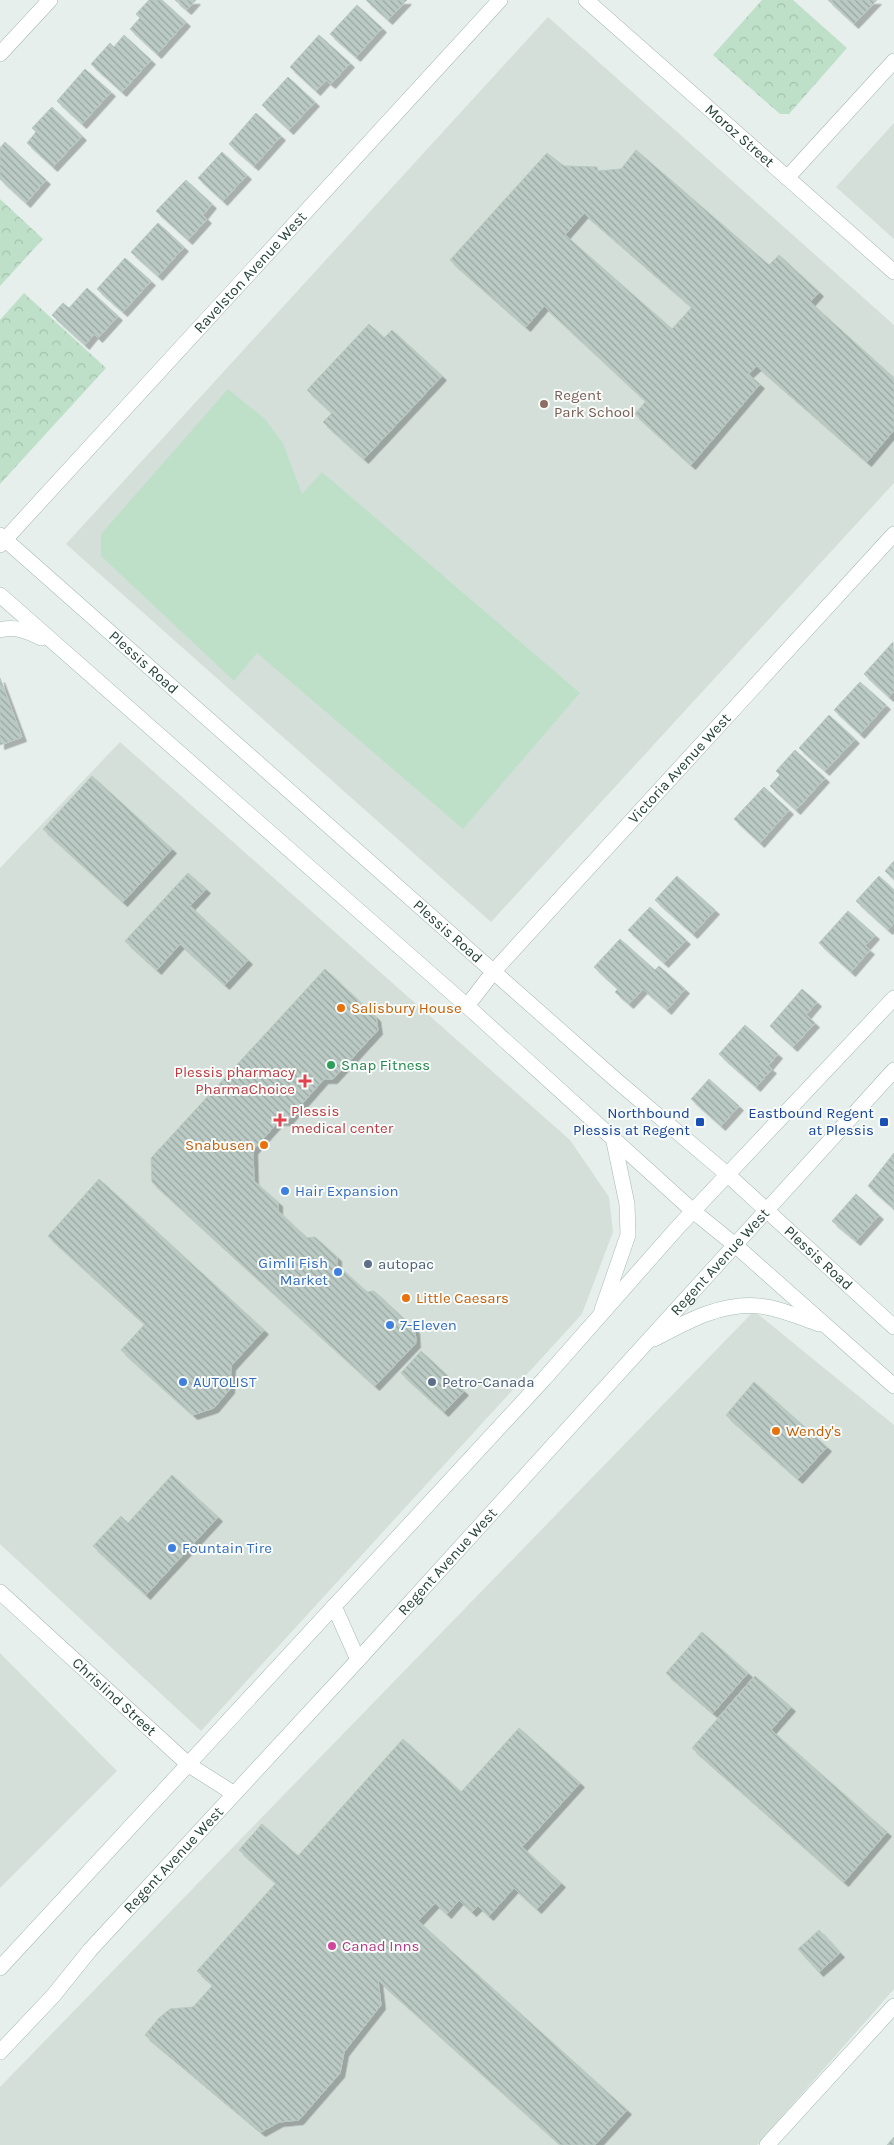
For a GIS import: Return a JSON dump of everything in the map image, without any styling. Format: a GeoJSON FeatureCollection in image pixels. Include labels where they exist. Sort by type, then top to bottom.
{"type":"FeatureCollection","features":[{"type":"Feature","properties":{"kind":"main road"},"geometry":{"type":"LineString","coordinates":[[0,54],[50,0]]}},
{"type":"Feature","properties":{"kind":"main road","name":"Ravelston Avenue West"},"geometry":{"type":"LineString","coordinates":[[2,540],[500,0]]}},
{"type":"Feature","properties":{"kind":"main road","name":"Moroz Street"},"geometry":{"type":"LineString","coordinates":[[586,0],[894,272]]}},
{"type":"Feature","properties":{"kind":"main road"},"geometry":{"type":"LineString","coordinates":[[787,178],[894,61]]}},
{"type":"Feature","properties":{"kind":"main road","name":"Victoria Avenue West"},"geometry":{"type":"LineString","coordinates":[[467,1006],[494,971],[894,534]]}},
{"type":"Feature","properties":{"kind":"main road","name":"Plessis Road"},"geometry":{"type":"LineString","coordinates":[[2,540],[616,1080],[728,1175],[766,1212],[894,1327]]}},
{"type":"Feature","properties":{"kind":"main road"},"geometry":{"type":"LineString","coordinates":[[0,595],[467,1006],[693,1211],[735,1245],[894,1386]]}},
{"type":"Feature","properties":{"kind":"main road"},"geometry":{"type":"LineString","coordinates":[[0,630],[8,628],[27,631],[54,644]]}},
{"type":"Feature","properties":{"kind":"main road"},"geometry":{"type":"LineString","coordinates":[[0,1968],[599,1318],[693,1211],[894,998]]}},
{"type":"Feature","properties":{"kind":"main road","name":"Regent Avenue West"},"geometry":{"type":"LineString","coordinates":[[0,2052],[53,1996],[90,1950],[233,1793],[358,1660],[894,1070]]}},
{"type":"Feature","properties":{"kind":"main road"},"geometry":{"type":"LineString","coordinates":[[599,1318],[628,1235],[627,1204],[613,1137]]}},
{"type":"Feature","properties":{"kind":"main road"},"geometry":{"type":"LineString","coordinates":[[644,1343],[697,1317],[735,1306],[759,1306],[782,1311],[827,1327]]}},
{"type":"Feature","properties":{"kind":"main road","name":"Chrislind Street"},"geometry":{"type":"LineString","coordinates":[[0,1592],[189,1765],[233,1793]]}},
{"type":"Feature","properties":{"kind":"main road"},"geometry":{"type":"LineString","coordinates":[[334,1606],[358,1660]]}},
{"type":"Feature","properties":{"kind":"main road"},"geometry":{"type":"LineString","coordinates":[[767,2145],[894,2006]]}},
{"type":"Feature","properties":{"kind":"shaded area","name":"Regent Park School"},"geometry":{"type":"Polygon","coordinates":[[[548,17],[894,325],[894,483],[491,922],[66,544],[548,17]]]}},
{"type":"Feature","properties":{"kind":"shaded area"},"geometry":{"type":"Polygon","coordinates":[[[894,123],[894,239],[836,187],[894,123]]]}},
{"type":"Feature","properties":{"kind":"shaded area"},"geometry":{"type":"Polygon","coordinates":[[[120,742],[570,1140],[609,1197],[613,1232],[582,1314],[201,1731],[0,1544],[0,868],[120,742]]]}},
{"type":"Feature","properties":{"kind":"shaded area"},"geometry":{"type":"Polygon","coordinates":[[[754,1311],[894,1425],[894,1989],[757,2145],[0,2145],[0,2087],[754,1311]]]}},
{"type":"Feature","properties":{"kind":"shaded area"},"geometry":{"type":"Polygon","coordinates":[[[0,1653],[117,1771],[0,1888],[0,1653]]]}},
{"type":"Feature","properties":{"kind":"green space"},"geometry":{"type":"Polygon","coordinates":[[[762,0],[793,0],[847,48],[789,114],[780,114],[713,55],[762,0]]]}},
{"type":"Feature","properties":{"kind":"green space"},"geometry":{"type":"Polygon","coordinates":[[[0,199],[43,239],[0,286],[0,199]]]}},
{"type":"Feature","properties":{"kind":"green space"},"geometry":{"type":"Polygon","coordinates":[[[24,293],[106,368],[0,484],[0,320],[24,293]]]}},
{"type":"Feature","properties":{"kind":"green space"},"geometry":{"type":"Polygon","coordinates":[[[228,389],[265,419],[283,443],[302,494],[322,472],[580,693],[463,829],[257,653],[234,681],[101,556],[101,534],[228,389]]]}},
{"type":"Feature","properties":{"kind":"building"},"geometry":{"type":"Polygon","coordinates":[[[149,0],[162,0],[186,22],[157,54],[130,29],[140,18],[136,14],[149,0]]]}},
{"type":"Feature","properties":{"kind":"building"},"geometry":{"type":"Polygon","coordinates":[[[175,0],[196,0],[187,10],[175,0]]]}},
{"type":"Feature","properties":{"kind":"building"},"geometry":{"type":"Polygon","coordinates":[[[366,0],[407,0],[388,20],[366,0]]]}},
{"type":"Feature","properties":{"kind":"building"},"geometry":{"type":"Polygon","coordinates":[[[828,0],[877,0],[854,24],[828,0]]]}},
{"type":"Feature","properties":{"kind":"building"},"geometry":{"type":"Polygon","coordinates":[[[357,5],[382,28],[356,57],[330,34],[357,5]]]}},
{"type":"Feature","properties":{"kind":"building"},"geometry":{"type":"Polygon","coordinates":[[[124,35],[151,60],[122,92],[91,64],[110,43],[114,47],[124,35]]]}},
{"type":"Feature","properties":{"kind":"building"},"geometry":{"type":"Polygon","coordinates":[[[319,35],[350,63],[331,84],[326,80],[316,91],[290,67],[319,35]]]}},
{"type":"Feature","properties":{"kind":"building"},"geometry":{"type":"Polygon","coordinates":[[[85,69],[111,92],[82,124],[57,101],[85,69]]]}},
{"type":"Feature","properties":{"kind":"building"},"geometry":{"type":"Polygon","coordinates":[[[288,77],[315,102],[289,130],[262,105],[288,77]]]}},
{"type":"Feature","properties":{"kind":"building"},"geometry":{"type":"Polygon","coordinates":[[[52,107],[82,136],[53,167],[27,143],[36,132],[32,128],[52,107]]]}},
{"type":"Feature","properties":{"kind":"building"},"geometry":{"type":"Polygon","coordinates":[[[256,113],[281,136],[254,166],[229,144],[256,113]]]}},
{"type":"Feature","properties":{"kind":"building"},"geometry":{"type":"Polygon","coordinates":[[[5,142],[46,180],[26,203],[0,179],[0,148],[5,142]]]}},
{"type":"Feature","properties":{"kind":"building"},"geometry":{"type":"Polygon","coordinates":[[[636,150],[769,265],[779,255],[819,292],[810,302],[894,378],[894,430],[867,462],[757,366],[748,374],[760,384],[691,465],[635,414],[646,401],[544,306],[526,327],[450,260],[547,153],[564,166],[597,167],[598,171],[621,169],[636,150]],[[584,213],[565,235],[672,329],[692,307],[584,213]]]}},
{"type":"Feature","properties":{"kind":"building"},"geometry":{"type":"Polygon","coordinates":[[[222,152],[247,175],[223,201],[198,178],[222,152]]]}},
{"type":"Feature","properties":{"kind":"building"},"geometry":{"type":"Polygon","coordinates":[[[186,180],[212,204],[203,215],[207,219],[188,240],[156,211],[186,180]]]}},
{"type":"Feature","properties":{"kind":"building"},"geometry":{"type":"Polygon","coordinates":[[[158,223],[184,247],[158,276],[131,252],[158,223]]]}},
{"type":"Feature","properties":{"kind":"building"},"geometry":{"type":"Polygon","coordinates":[[[125,258],[151,281],[123,312],[97,289],[125,258]]]}},
{"type":"Feature","properties":{"kind":"building"},"geometry":{"type":"Polygon","coordinates":[[[87,288],[118,316],[98,338],[94,334],[85,345],[52,315],[63,303],[69,308],[87,288]]]}},
{"type":"Feature","properties":{"kind":"building"},"geometry":{"type":"Polygon","coordinates":[[[369,324],[384,338],[392,330],[442,376],[364,459],[323,422],[332,413],[307,390],[369,324]]]}},
{"type":"Feature","properties":{"kind":"building"},"geometry":{"type":"Polygon","coordinates":[[[893,642],[894,692],[889,697],[864,674],[893,642]]]}},
{"type":"Feature","properties":{"kind":"building"},"geometry":{"type":"Polygon","coordinates":[[[0,678],[22,737],[0,745],[0,678]]]}},
{"type":"Feature","properties":{"kind":"building"},"geometry":{"type":"Polygon","coordinates":[[[860,682],[886,705],[860,734],[834,710],[860,682]]]}},
{"type":"Feature","properties":{"kind":"building"},"geometry":{"type":"Polygon","coordinates":[[[829,715],[855,739],[825,771],[799,748],[829,715]]]}},
{"type":"Feature","properties":{"kind":"building"},"geometry":{"type":"Polygon","coordinates":[[[795,750],[825,778],[796,810],[770,786],[780,775],[776,771],[795,750]]]}},
{"type":"Feature","properties":{"kind":"building"},"geometry":{"type":"Polygon","coordinates":[[[92,776],[172,849],[123,902],[43,829],[92,776]]]}},
{"type":"Feature","properties":{"kind":"building"},"geometry":{"type":"Polygon","coordinates":[[[764,787],[789,810],[760,843],[734,819],[764,787]]]}},
{"type":"Feature","properties":{"kind":"building"},"geometry":{"type":"Polygon","coordinates":[[[894,861],[894,879],[885,871],[894,861]]]}},
{"type":"Feature","properties":{"kind":"building"},"geometry":{"type":"Polygon","coordinates":[[[188,873],[206,889],[190,906],[248,960],[225,985],[180,944],[157,970],[125,941],[188,873]]]}},
{"type":"Feature","properties":{"kind":"building"},"geometry":{"type":"Polygon","coordinates":[[[677,876],[715,910],[693,934],[655,900],[677,876]]]}},
{"type":"Feature","properties":{"kind":"building"},"geometry":{"type":"Polygon","coordinates":[[[879,876],[894,890],[894,924],[888,930],[856,901],[879,876]]]}},
{"type":"Feature","properties":{"kind":"building"},"geometry":{"type":"Polygon","coordinates":[[[650,907],[686,940],[664,963],[628,930],[650,907]]]}},
{"type":"Feature","properties":{"kind":"building"},"geometry":{"type":"Polygon","coordinates":[[[848,911],[875,935],[865,946],[870,950],[851,972],[819,943],[848,911]]]}},
{"type":"Feature","properties":{"kind":"building"},"geometry":{"type":"Polygon","coordinates":[[[620,939],[655,970],[659,966],[685,989],[667,1010],[643,989],[629,1004],[615,992],[618,989],[594,967],[620,939]]]}},
{"type":"Feature","properties":{"kind":"building"},"geometry":{"type":"Polygon","coordinates":[[[325,969],[376,1017],[378,1030],[333,1079],[324,1079],[287,1121],[279,1121],[253,1150],[254,1181],[278,1202],[278,1211],[307,1238],[315,1237],[337,1257],[337,1265],[367,1292],[374,1291],[415,1329],[416,1343],[375,1386],[152,1182],[151,1158],[325,969]]]}},
{"type":"Feature","properties":{"kind":"building"},"geometry":{"type":"Polygon","coordinates":[[[802,989],[817,1002],[806,1015],[815,1023],[793,1047],[770,1026],[802,989]]]}},
{"type":"Feature","properties":{"kind":"building"},"geometry":{"type":"Polygon","coordinates":[[[745,1025],[778,1054],[768,1066],[772,1069],[756,1087],[719,1054],[745,1025]]]}},
{"type":"Feature","properties":{"kind":"building"},"geometry":{"type":"Polygon","coordinates":[[[709,1079],[739,1106],[721,1126],[691,1099],[709,1079]]]}},
{"type":"Feature","properties":{"kind":"building"},"geometry":{"type":"Polygon","coordinates":[[[894,1153],[894,1207],[893,1208],[868,1186],[894,1153]]]}},
{"type":"Feature","properties":{"kind":"building"},"geometry":{"type":"Polygon","coordinates":[[[99,1179],[264,1330],[231,1366],[230,1389],[214,1408],[193,1415],[121,1350],[145,1324],[48,1236],[99,1179]]]}},
{"type":"Feature","properties":{"kind":"building"},"geometry":{"type":"Polygon","coordinates":[[[856,1194],[879,1215],[856,1241],[832,1221],[856,1194]]]}},
{"type":"Feature","properties":{"kind":"building","name":"Petro-Canada"},"geometry":{"type":"Polygon","coordinates":[[[421,1351],[464,1391],[444,1412],[401,1373],[421,1351]]]}},
{"type":"Feature","properties":{"kind":"building","name":"Wendy's"},"geometry":{"type":"Polygon","coordinates":[[[754,1382],[827,1447],[798,1479],[726,1415],[754,1382]]]}},
{"type":"Feature","properties":{"kind":"building"},"geometry":{"type":"Polygon","coordinates":[[[172,1475],[218,1517],[146,1595],[93,1546],[121,1516],[128,1523],[172,1475]]]}},
{"type":"Feature","properties":{"kind":"building"},"geometry":{"type":"Polygon","coordinates":[[[702,1632],[748,1673],[713,1713],[666,1673],[702,1632]]]}},
{"type":"Feature","properties":{"kind":"building"},"geometry":{"type":"Polygon","coordinates":[[[755,1676],[791,1707],[771,1730],[887,1832],[844,1882],[692,1748],[755,1676]]]}},
{"type":"Feature","properties":{"kind":"building","name":"Canad Inns"},"geometry":{"type":"Polygon","coordinates":[[[519,1728],[580,1783],[522,1847],[561,1883],[537,1909],[514,1888],[489,1916],[478,1906],[472,1912],[459,1900],[447,1914],[435,1903],[418,1921],[627,2110],[595,2145],[561,2145],[378,1980],[381,2005],[344,2052],[340,2073],[299,2120],[279,2122],[261,2132],[145,2035],[159,2018],[170,2009],[193,2007],[213,1985],[197,1971],[276,1883],[239,1850],[262,1824],[298,1856],[403,1739],[461,1792],[519,1728]]]}},
{"type":"Feature","properties":{"kind":"building"},"geometry":{"type":"Polygon","coordinates":[[[819,1930],[840,1953],[819,1972],[798,1949],[819,1930]]]}},
{"type":"Feature","properties":{"kind":"building"},"geometry":{"type":"Polygon","coordinates":[[[894,2137],[894,2145],[887,2145],[894,2137]]]}},
{"type":"Feature","properties":{"kind":"place","name":"Regent Park School"},"geometry":{"type":"Point","coordinates":[544,404]}},
{"type":"Feature","properties":{"kind":"place","name":"Salisbury House"},"geometry":{"type":"Point","coordinates":[341,1008]}},
{"type":"Feature","properties":{"kind":"place","name":"Snap Fitness"},"geometry":{"type":"Point","coordinates":[331,1065]}},
{"type":"Feature","properties":{"kind":"place","name":"Plessis pharmacy PharmaChoice"},"geometry":{"type":"Point","coordinates":[305,1081]}},
{"type":"Feature","properties":{"kind":"place","name":"Plessis medical center"},"geometry":{"type":"Point","coordinates":[280,1120]}},
{"type":"Feature","properties":{"kind":"place","name":"Northbound Plessis at Regent"},"geometry":{"type":"Point","coordinates":[700,1122]}},
{"type":"Feature","properties":{"kind":"place","name":"Eastbound Regent at Plessis"},"geometry":{"type":"Point","coordinates":[884,1122]}},
{"type":"Feature","properties":{"kind":"place","name":"Snabusen"},"geometry":{"type":"Point","coordinates":[264,1145]}},
{"type":"Feature","properties":{"kind":"place","name":"Hair Expansion"},"geometry":{"type":"Point","coordinates":[285,1191]}},
{"type":"Feature","properties":{"kind":"place","name":"autopac"},"geometry":{"type":"Point","coordinates":[368,1264]}},
{"type":"Feature","properties":{"kind":"place","name":"Gimli Fish Market"},"geometry":{"type":"Point","coordinates":[338,1272]}},
{"type":"Feature","properties":{"kind":"place","name":"Little Caesars"},"geometry":{"type":"Point","coordinates":[406,1298]}},
{"type":"Feature","properties":{"kind":"place","name":"7-Eleven"},"geometry":{"type":"Point","coordinates":[390,1325]}},
{"type":"Feature","properties":{"kind":"place","name":"AUTOLIST"},"geometry":{"type":"Point","coordinates":[183,1382]}},
{"type":"Feature","properties":{"kind":"place","name":"Petro-Canada"},"geometry":{"type":"Point","coordinates":[432,1382]}},
{"type":"Feature","properties":{"kind":"place","name":"Wendy's"},"geometry":{"type":"Point","coordinates":[776,1431]}},
{"type":"Feature","properties":{"kind":"place","name":"Fountain Tire"},"geometry":{"type":"Point","coordinates":[172,1548]}},
{"type":"Feature","properties":{"kind":"place","name":"Canad Inns"},"geometry":{"type":"Point","coordinates":[332,1946]}}]}
